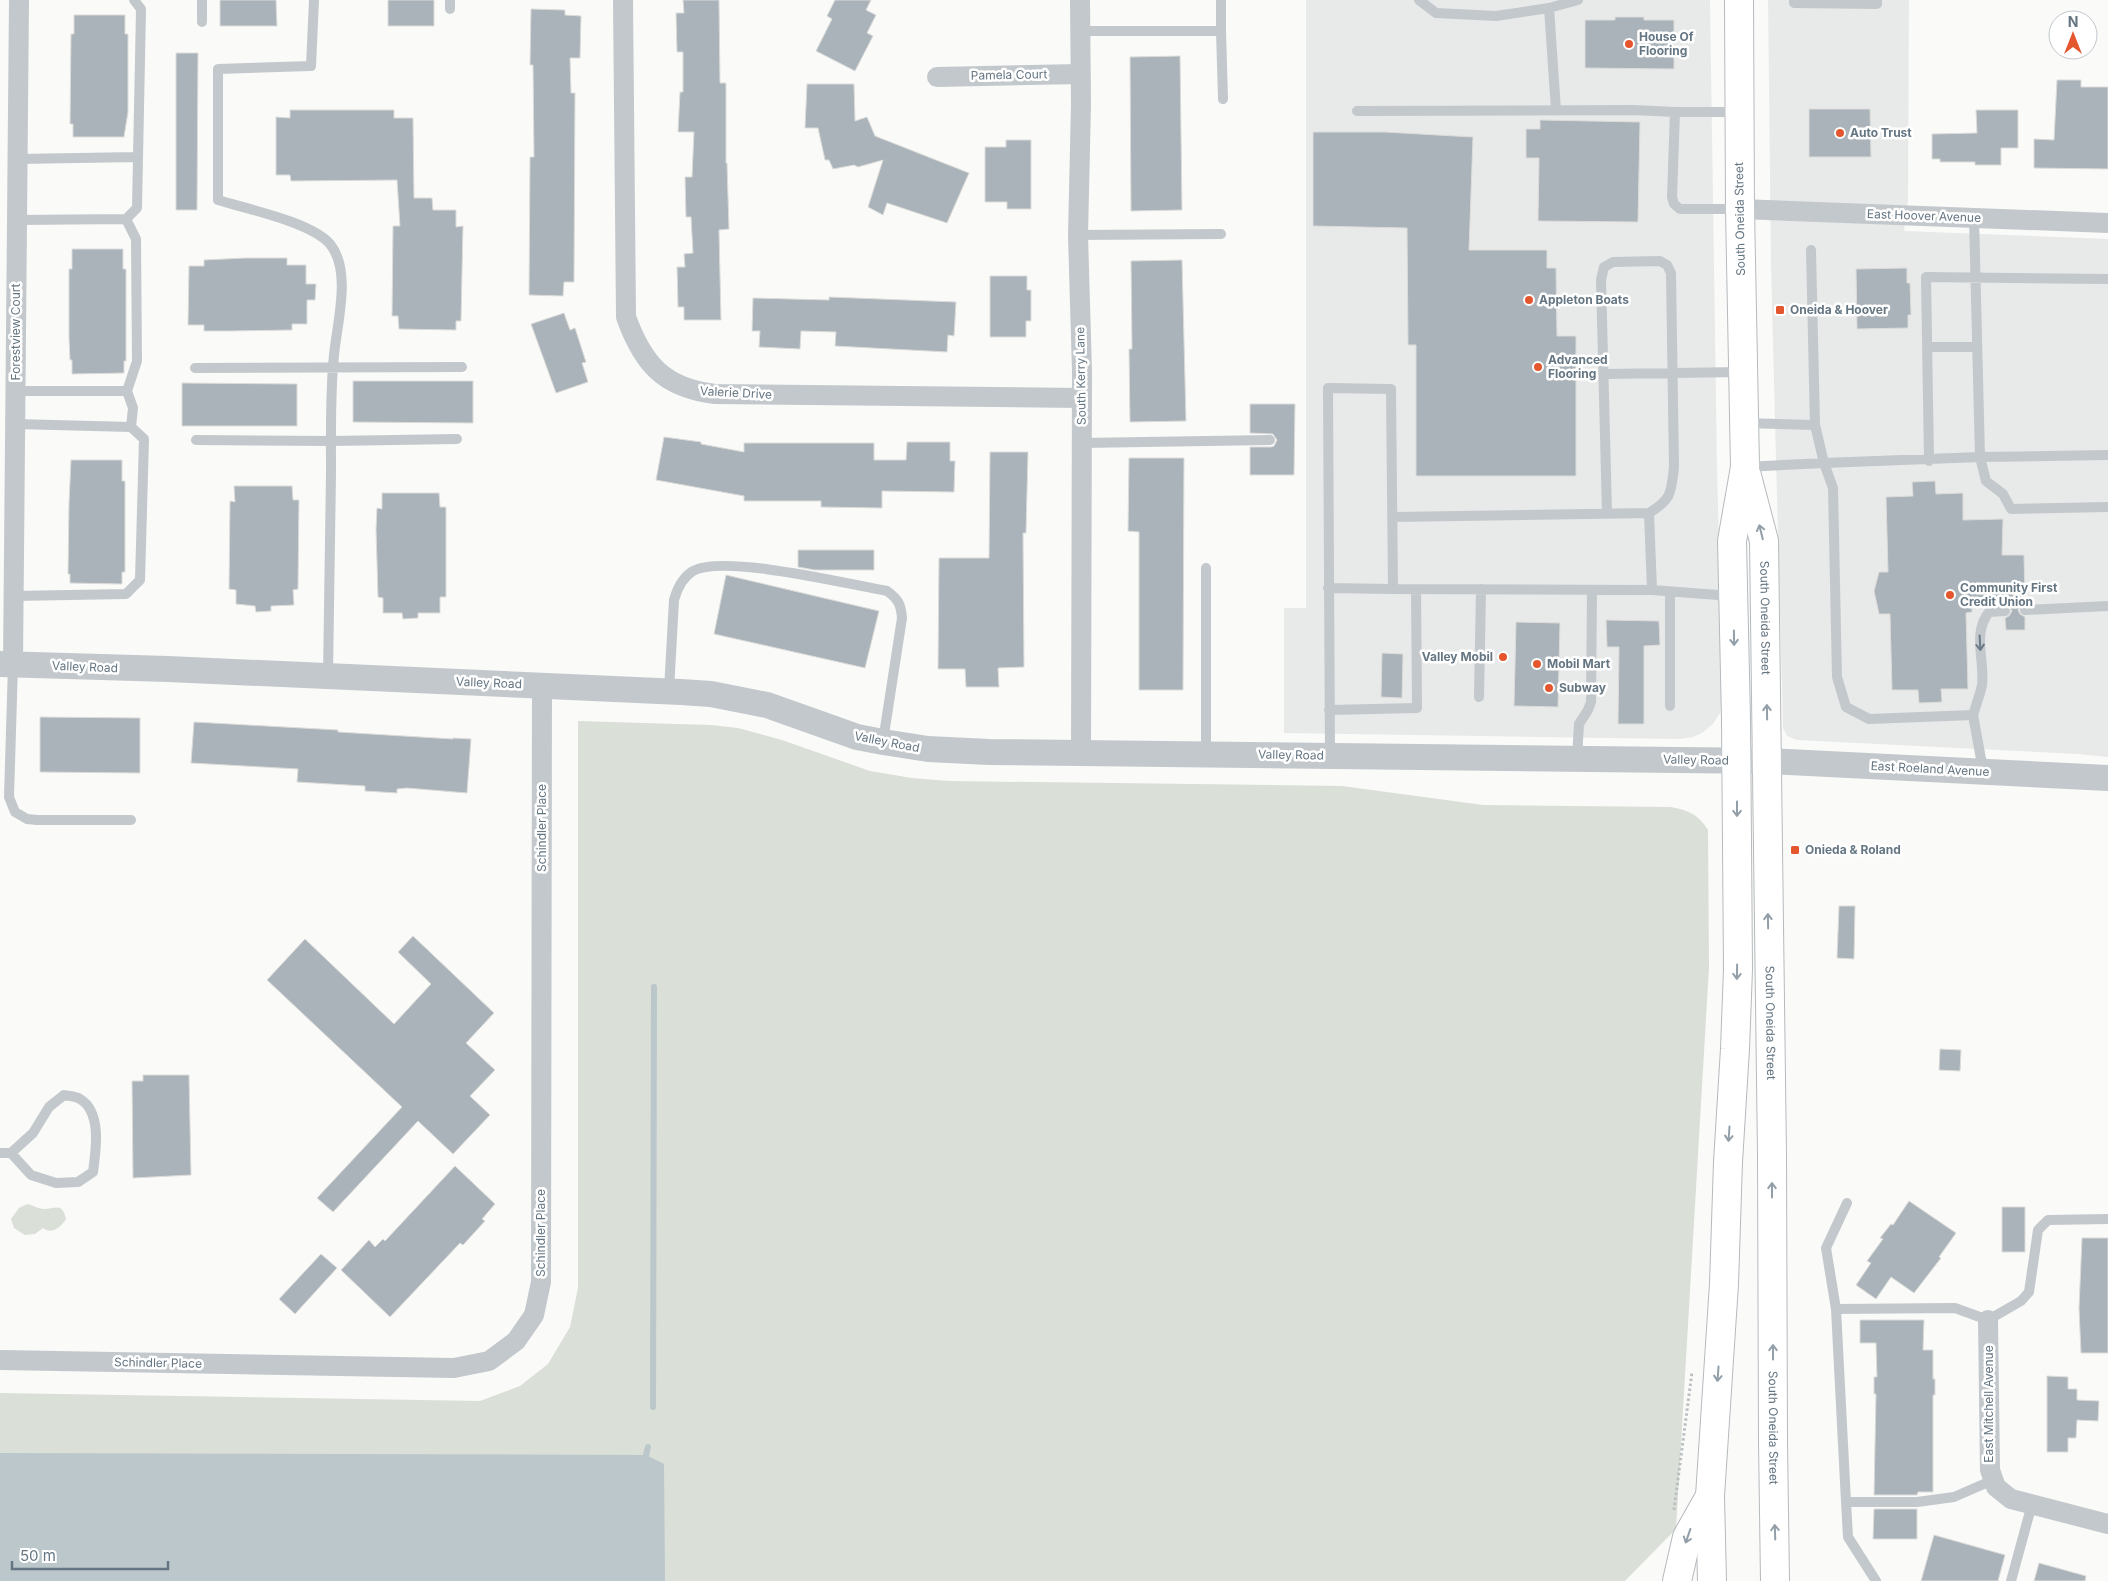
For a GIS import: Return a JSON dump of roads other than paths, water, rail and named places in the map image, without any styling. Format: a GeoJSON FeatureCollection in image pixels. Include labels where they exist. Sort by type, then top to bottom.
{"type":"FeatureCollection","features":[{"type":"Feature","properties":{"kind":"main road","name":"South Oneida Street"},"geometry":{"type":"LineString","coordinates":[[1712,1581],[1710,1496],[1724,1284],[1738,969],[1764,541],[1745,468],[1742,372],[1739,0]]}},
{"type":"Feature","properties":{"kind":"main road","name":"South Oneida Street"},"geometry":{"type":"LineString","coordinates":[[1745,468],[1732,541],[1733,596],[1752,760],[1776,1581]]}},
{"type":"Feature","properties":{"kind":"main road"},"geometry":{"type":"LineString","coordinates":[[1677,1581],[1687,1537],[1710,1496]]}},
{"type":"Feature","properties":{"kind":"street","name":"Forestview Court"},"geometry":{"type":"LineString","coordinates":[[7,664],[14,596],[19,0]]}},
{"type":"Feature","properties":{"kind":"street","name":"Valerie Drive"},"geometry":{"type":"LineString","coordinates":[[623,0],[626,317],[639,349],[657,371],[680,386],[698,392],[715,394],[1081,398]]}},
{"type":"Feature","properties":{"kind":"street","name":"South Kerry Lane"},"geometry":{"type":"LineString","coordinates":[[1080,0],[1081,74],[1078,235],[1081,398],[1081,751]]}},
{"type":"Feature","properties":{"kind":"street","name":"Pamela Court"},"geometry":{"type":"LineString","coordinates":[[937,77],[1081,74]]}},
{"type":"Feature","properties":{"kind":"street","name":"East Hoover Avenue"},"geometry":{"type":"LineString","coordinates":[[1740,209],[2108,223]]}},
{"type":"Feature","properties":{"kind":"street","name":"Valley Road"},"geometry":{"type":"LineString","coordinates":[[7,664],[542,685],[711,694],[767,705],[857,737],[928,749],[989,752],[1081,751],[1330,756],[1752,760]]}},
{"type":"Feature","properties":{"kind":"street","name":"Schindler Place"},"geometry":{"type":"LineString","coordinates":[[0,1360],[454,1368],[489,1361],[516,1341],[534,1315],[541,1282],[542,685]]}},
{"type":"Feature","properties":{"kind":"street","name":"East Roeland Avenue"},"geometry":{"type":"LineString","coordinates":[[1752,760],[2108,778]]}},
{"type":"Feature","properties":{"kind":"street","name":"East Mitchell Avenue"},"geometry":{"type":"LineString","coordinates":[[1988,1320],[1990,1470],[1996,1487],[2011,1499],[2108,1524]]}},
{"type":"Feature","properties":{"kind":"lane"},"geometry":{"type":"LineString","coordinates":[[17,220],[126,219],[137,208],[141,9],[134,0]]}},
{"type":"Feature","properties":{"kind":"lane"},"geometry":{"type":"LineString","coordinates":[[202,0],[202,22]]}},
{"type":"Feature","properties":{"kind":"lane"},"geometry":{"type":"LineString","coordinates":[[314,0],[311,66],[218,69],[218,200],[297,224],[321,235],[330,245],[337,258],[342,292],[332,369],[328,677]]}},
{"type":"Feature","properties":{"kind":"lane"},"geometry":{"type":"LineString","coordinates":[[1221,0],[1223,99]]}},
{"type":"Feature","properties":{"kind":"lane"},"geometry":{"type":"LineString","coordinates":[[1419,0],[1436,13],[1496,16],[1549,8],[1578,0]]}},
{"type":"Feature","properties":{"kind":"lane"},"geometry":{"type":"LineString","coordinates":[[1794,0],[1794,3],[1877,4],[1877,0]]}},
{"type":"Feature","properties":{"kind":"lane"},"geometry":{"type":"LineString","coordinates":[[1549,8],[1556,110]]}},
{"type":"Feature","properties":{"kind":"lane"},"geometry":{"type":"LineString","coordinates":[[1080,32],[1221,32]]}},
{"type":"Feature","properties":{"kind":"lane"},"geometry":{"type":"LineString","coordinates":[[1357,111],[1633,110],[1739,112]]}},
{"type":"Feature","properties":{"kind":"lane"},"geometry":{"type":"LineString","coordinates":[[1675,112],[1672,196],[1674,204],[1680,209],[1740,209]]}},
{"type":"Feature","properties":{"kind":"lane"},"geometry":{"type":"LineString","coordinates":[[18,160],[138,157]]}},
{"type":"Feature","properties":{"kind":"lane"},"geometry":{"type":"LineString","coordinates":[[1974,218],[1974,278],[1980,457],[1986,481],[2003,494],[2011,509],[2108,507]]}},
{"type":"Feature","properties":{"kind":"lane"},"geometry":{"type":"LineString","coordinates":[[126,219],[136,239],[138,361],[127,391],[134,408],[131,427]]}},
{"type":"Feature","properties":{"kind":"lane"},"geometry":{"type":"LineString","coordinates":[[1078,235],[1221,234]]}},
{"type":"Feature","properties":{"kind":"lane"},"geometry":{"type":"LineString","coordinates":[[1811,250],[1815,425],[1824,463],[1833,488],[1836,677],[1846,707],[1869,719],[1973,715]]}},
{"type":"Feature","properties":{"kind":"lane"},"geometry":{"type":"LineString","coordinates":[[1392,517],[1607,514],[1649,513],[1665,504],[1671,490],[1674,467],[1671,273],[1667,265],[1660,261],[1613,262],[1604,267],[1602,280],[1607,514]]}},
{"type":"Feature","properties":{"kind":"lane"},"geometry":{"type":"LineString","coordinates":[[1929,460],[1926,278],[2108,280]]}},
{"type":"Feature","properties":{"kind":"lane"},"geometry":{"type":"LineString","coordinates":[[1927,347],[1976,347]]}},
{"type":"Feature","properties":{"kind":"lane"},"geometry":{"type":"LineString","coordinates":[[195,368],[332,369],[462,367]]}},
{"type":"Feature","properties":{"kind":"lane"},"geometry":{"type":"LineString","coordinates":[[1604,374],[1742,372]]}},
{"type":"Feature","properties":{"kind":"lane"},"geometry":{"type":"LineString","coordinates":[[1330,756],[1328,388],[1391,389],[1392,588]]}},
{"type":"Feature","properties":{"kind":"lane"},"geometry":{"type":"LineString","coordinates":[[16,391],[127,391]]}},
{"type":"Feature","properties":{"kind":"lane"},"geometry":{"type":"LineString","coordinates":[[1743,422],[1815,425]]}},
{"type":"Feature","properties":{"kind":"lane"},"geometry":{"type":"LineString","coordinates":[[14,596],[126,594],[140,580],[144,439],[131,427],[15,424]]}},
{"type":"Feature","properties":{"kind":"lane"},"geometry":{"type":"LineString","coordinates":[[196,440],[331,441],[457,439]]}},
{"type":"Feature","properties":{"kind":"lane"},"geometry":{"type":"LineString","coordinates":[[1081,442],[1270,440]]}},
{"type":"Feature","properties":{"kind":"lane"},"geometry":{"type":"LineString","coordinates":[[1745,468],[1980,457],[2108,455]]}},
{"type":"Feature","properties":{"kind":"lane"},"geometry":{"type":"LineString","coordinates":[[1649,513],[1652,590]]}},
{"type":"Feature","properties":{"kind":"lane"},"geometry":{"type":"LineString","coordinates":[[669,691],[674,600],[678,586],[692,572],[711,566],[748,566],[887,591],[898,599],[902,608],[902,618],[883,742]]}},
{"type":"Feature","properties":{"kind":"lane"},"geometry":{"type":"LineString","coordinates":[[1206,568],[1206,753]]}},
{"type":"Feature","properties":{"kind":"lane"},"geometry":{"type":"LineString","coordinates":[[1328,588],[1652,590],[1733,596]]}},
{"type":"Feature","properties":{"kind":"lane"},"geometry":{"type":"LineString","coordinates":[[1329,710],[1417,708],[1416,588]]}},
{"type":"Feature","properties":{"kind":"lane"},"geometry":{"type":"LineString","coordinates":[[1479,697],[1481,589]]}},
{"type":"Feature","properties":{"kind":"lane"},"geometry":{"type":"LineString","coordinates":[[1577,759],[1579,724],[1588,710],[1590,702],[1592,590]]}},
{"type":"Feature","properties":{"kind":"lane"},"geometry":{"type":"LineString","coordinates":[[1670,592],[1670,706]]}},
{"type":"Feature","properties":{"kind":"lane"},"geometry":{"type":"LineString","coordinates":[[2025,610],[2108,606]]}},
{"type":"Feature","properties":{"kind":"lane"},"geometry":{"type":"LineString","coordinates":[[1984,771],[1973,715],[1982,685],[1980,634],[1984,619],[1989,612],[2005,611]]}},
{"type":"Feature","properties":{"kind":"lane"},"geometry":{"type":"LineString","coordinates":[[7,664],[9,796],[15,812],[27,819],[37,820],[131,820]]}},
{"type":"Feature","properties":{"kind":"lane"},"geometry":{"type":"LineString","coordinates":[[64,1096],[80,1099],[94,1116],[96,1148],[94,1172],[78,1182],[56,1183],[31,1175],[5,1153],[33,1132],[49,1107],[64,1096]]}},
{"type":"Feature","properties":{"kind":"lane"},"geometry":{"type":"LineString","coordinates":[[1847,1203],[1826,1248],[1836,1309],[1848,1537],[1876,1581]]}},
{"type":"Feature","properties":{"kind":"lane"},"geometry":{"type":"LineString","coordinates":[[1836,1309],[1955,1308],[1988,1320],[2021,1301],[2029,1292],[2038,1230],[2048,1220],[2108,1219]]}},
{"type":"Feature","properties":{"kind":"lane"},"geometry":{"type":"LineString","coordinates":[[1846,1502],[1917,1502],[1954,1497],[1993,1480]]}},
{"type":"Feature","properties":{"kind":"lane"},"geometry":{"type":"LineString","coordinates":[[2011,1581],[2032,1504]]}},
{"type":"Feature","properties":{"kind":"waterway"},"geometry":{"type":"LineString","coordinates":[[653,1407],[654,987]]}},
{"type":"Feature","properties":{"kind":"waterway"},"geometry":{"type":"LineString","coordinates":[[646,1455],[648,1447]]}},
{"type":"Feature","properties":{"kind":"place","name":"House Of Flooring"},"geometry":{"type":"Point","coordinates":[1629,44]}},
{"type":"Feature","properties":{"kind":"place","name":"Auto Trust"},"geometry":{"type":"Point","coordinates":[1840,133]}},
{"type":"Feature","properties":{"kind":"place","name":"Appleton Boats"},"geometry":{"type":"Point","coordinates":[1529,300]}},
{"type":"Feature","properties":{"kind":"place","name":"Oneida & Hoover"},"geometry":{"type":"Point","coordinates":[1780,310]}},
{"type":"Feature","properties":{"kind":"place","name":"Advanced Flooring"},"geometry":{"type":"Point","coordinates":[1538,367]}},
{"type":"Feature","properties":{"kind":"place","name":"Community First Credit Union"},"geometry":{"type":"Point","coordinates":[1950,595]}},
{"type":"Feature","properties":{"kind":"place","name":"Valley Mobil"},"geometry":{"type":"Point","coordinates":[1503,657]}},
{"type":"Feature","properties":{"kind":"place","name":"Mobil Mart"},"geometry":{"type":"Point","coordinates":[1537,664]}},
{"type":"Feature","properties":{"kind":"place","name":"Subway"},"geometry":{"type":"Point","coordinates":[1549,688]}},
{"type":"Feature","properties":{"kind":"place","name":"Onieda & Roland"},"geometry":{"type":"Point","coordinates":[1795,850]}}]}
